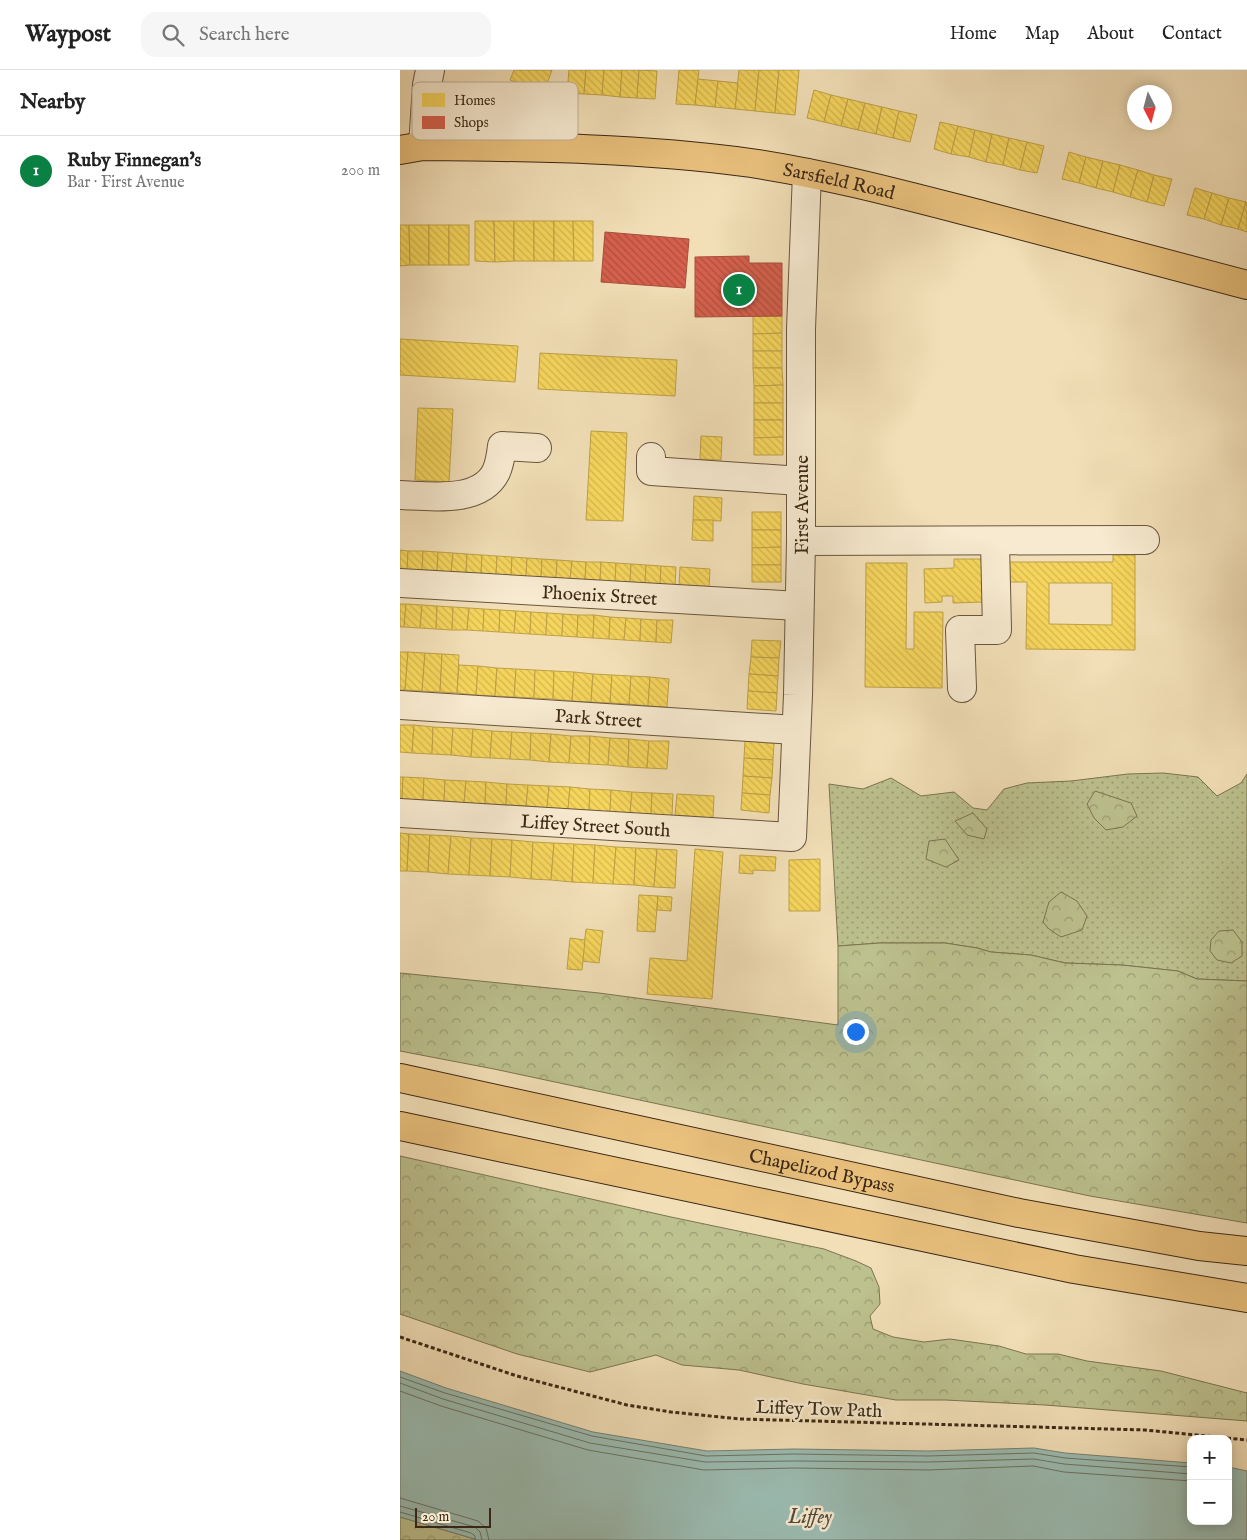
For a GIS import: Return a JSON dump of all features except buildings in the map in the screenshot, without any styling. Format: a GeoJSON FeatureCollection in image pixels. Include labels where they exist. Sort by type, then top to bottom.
{"type":"FeatureCollection","features":[{"type":"Feature","properties":{"kind":"main road","name":"Sarsfield Road"},"geometry":{"type":"LineString","coordinates":[[408,146],[562,148],[692,156],[807,173],[887,190],[1247,285]]}},
{"type":"Feature","properties":{"kind":"main road","name":"Chapelizod Bypass"},"geometry":{"type":"LineString","coordinates":[[400,1078],[1019,1213],[1199,1246],[1247,1251]]}},
{"type":"Feature","properties":{"kind":"main road"},"geometry":{"type":"LineString","coordinates":[[400,1126],[1074,1269],[1247,1298]]}},
{"type":"Feature","properties":{"kind":"street"},"geometry":{"type":"LineString","coordinates":[[408,146],[412,133]]}},
{"type":"Feature","properties":{"kind":"street","name":"First Avenue"},"geometry":{"type":"LineString","coordinates":[[792,837],[801,541],[801,329],[807,173]]}},
{"type":"Feature","properties":{"kind":"street"},"geometry":{"type":"LineString","coordinates":[[400,495],[450,497],[466,494],[482,486],[495,474],[500,462],[502,446],[537,448]]}},
{"type":"Feature","properties":{"kind":"street"},"geometry":{"type":"LineString","coordinates":[[651,457],[651,470],[802,481]]}},
{"type":"Feature","properties":{"kind":"street"},"geometry":{"type":"LineString","coordinates":[[801,541],[995,542],[1145,540]]}},
{"type":"Feature","properties":{"kind":"street"},"geometry":{"type":"LineString","coordinates":[[962,688],[960,630],[997,630],[995,542]]}},
{"type":"Feature","properties":{"kind":"street","name":"Phoenix Street"},"geometry":{"type":"LineString","coordinates":[[400,583],[799,606]]}},
{"type":"Feature","properties":{"kind":"street","name":"Park Street"},"geometry":{"type":"LineString","coordinates":[[400,705],[796,730]]}},
{"type":"Feature","properties":{"kind":"street","name":"Liffey Street South"},"geometry":{"type":"LineString","coordinates":[[400,812],[792,837]]}},
{"type":"Feature","properties":{"kind":"path","name":"Liffey Tow Path"},"geometry":{"type":"LineString","coordinates":[[400,1337],[517,1376],[627,1405],[671,1412],[740,1420],[1145,1430],[1247,1440]]}},
{"type":"Feature","properties":{"kind":"green space"},"geometry":{"type":"Polygon","coordinates":[[[1163,773],[1198,777],[1217,796],[1241,783],[1247,774],[1247,981],[1197,979],[1178,971],[1122,965],[1065,963],[1031,955],[991,952],[945,943],[880,943],[838,946],[829,784],[863,789],[891,778],[921,796],[954,792],[973,808],[987,810],[1004,789],[1027,783],[1071,781],[1128,774],[1163,773]]]}},
{"type":"Feature","properties":{"kind":"green space"},"geometry":{"type":"Polygon","coordinates":[[[1095,791],[1131,803],[1137,816],[1123,827],[1106,830],[1094,818],[1087,804],[1095,791]]]}},
{"type":"Feature","properties":{"kind":"green space"},"geometry":{"type":"Polygon","coordinates":[[[973,813],[987,829],[984,839],[967,835],[955,821],[973,813]]]}},
{"type":"Feature","properties":{"kind":"green space"},"geometry":{"type":"Polygon","coordinates":[[[945,839],[959,860],[946,867],[926,859],[929,841],[945,839]]]}},
{"type":"Feature","properties":{"kind":"green space"},"geometry":{"type":"Polygon","coordinates":[[[1061,892],[1077,901],[1087,916],[1082,930],[1061,937],[1049,929],[1043,922],[1049,902],[1061,892]]]}},
{"type":"Feature","properties":{"kind":"green space"},"geometry":{"type":"Polygon","coordinates":[[[1233,930],[1242,942],[1242,956],[1231,963],[1217,960],[1210,951],[1211,940],[1219,931],[1233,930]]]}},
{"type":"Feature","properties":{"kind":"green space"},"geometry":{"type":"Polygon","coordinates":[[[880,943],[945,943],[991,952],[1031,955],[1065,963],[1122,965],[1178,971],[1197,979],[1247,981],[1247,1223],[1090,1196],[494,1069],[400,1051],[400,973],[599,993],[838,1025],[838,946],[880,943]]]}},
{"type":"Feature","properties":{"kind":"green space"},"geometry":{"type":"Polygon","coordinates":[[[400,1156],[671,1217],[824,1249],[871,1268],[879,1287],[880,1304],[870,1316],[873,1329],[893,1337],[924,1342],[950,1339],[999,1346],[1026,1354],[1058,1354],[1087,1361],[1161,1371],[1247,1393],[1247,1421],[1045,1405],[945,1400],[896,1400],[803,1384],[739,1370],[682,1365],[656,1355],[590,1372],[517,1354],[400,1314],[400,1156]]]}},
{"type":"Feature","properties":{"kind":"green space"},"geometry":{"type":"Polygon","coordinates":[[[400,1517],[478,1540],[400,1540],[400,1517]]]}},
{"type":"Feature","properties":{"kind":"water","name":"Liffey"},"geometry":{"type":"Polygon","coordinates":[[[400,1371],[446,1388],[593,1432],[707,1451],[794,1449],[928,1451],[1034,1448],[1065,1453],[1187,1463],[1187,1525],[1232,1525],[1232,1468],[1247,1471],[1247,1540],[478,1540],[400,1517],[400,1371]]]}},
{"type":"Feature","properties":{"kind":"place","name":"Ruby Finnegan's"},"geometry":{"type":"Point","coordinates":[739,290]}}]}
